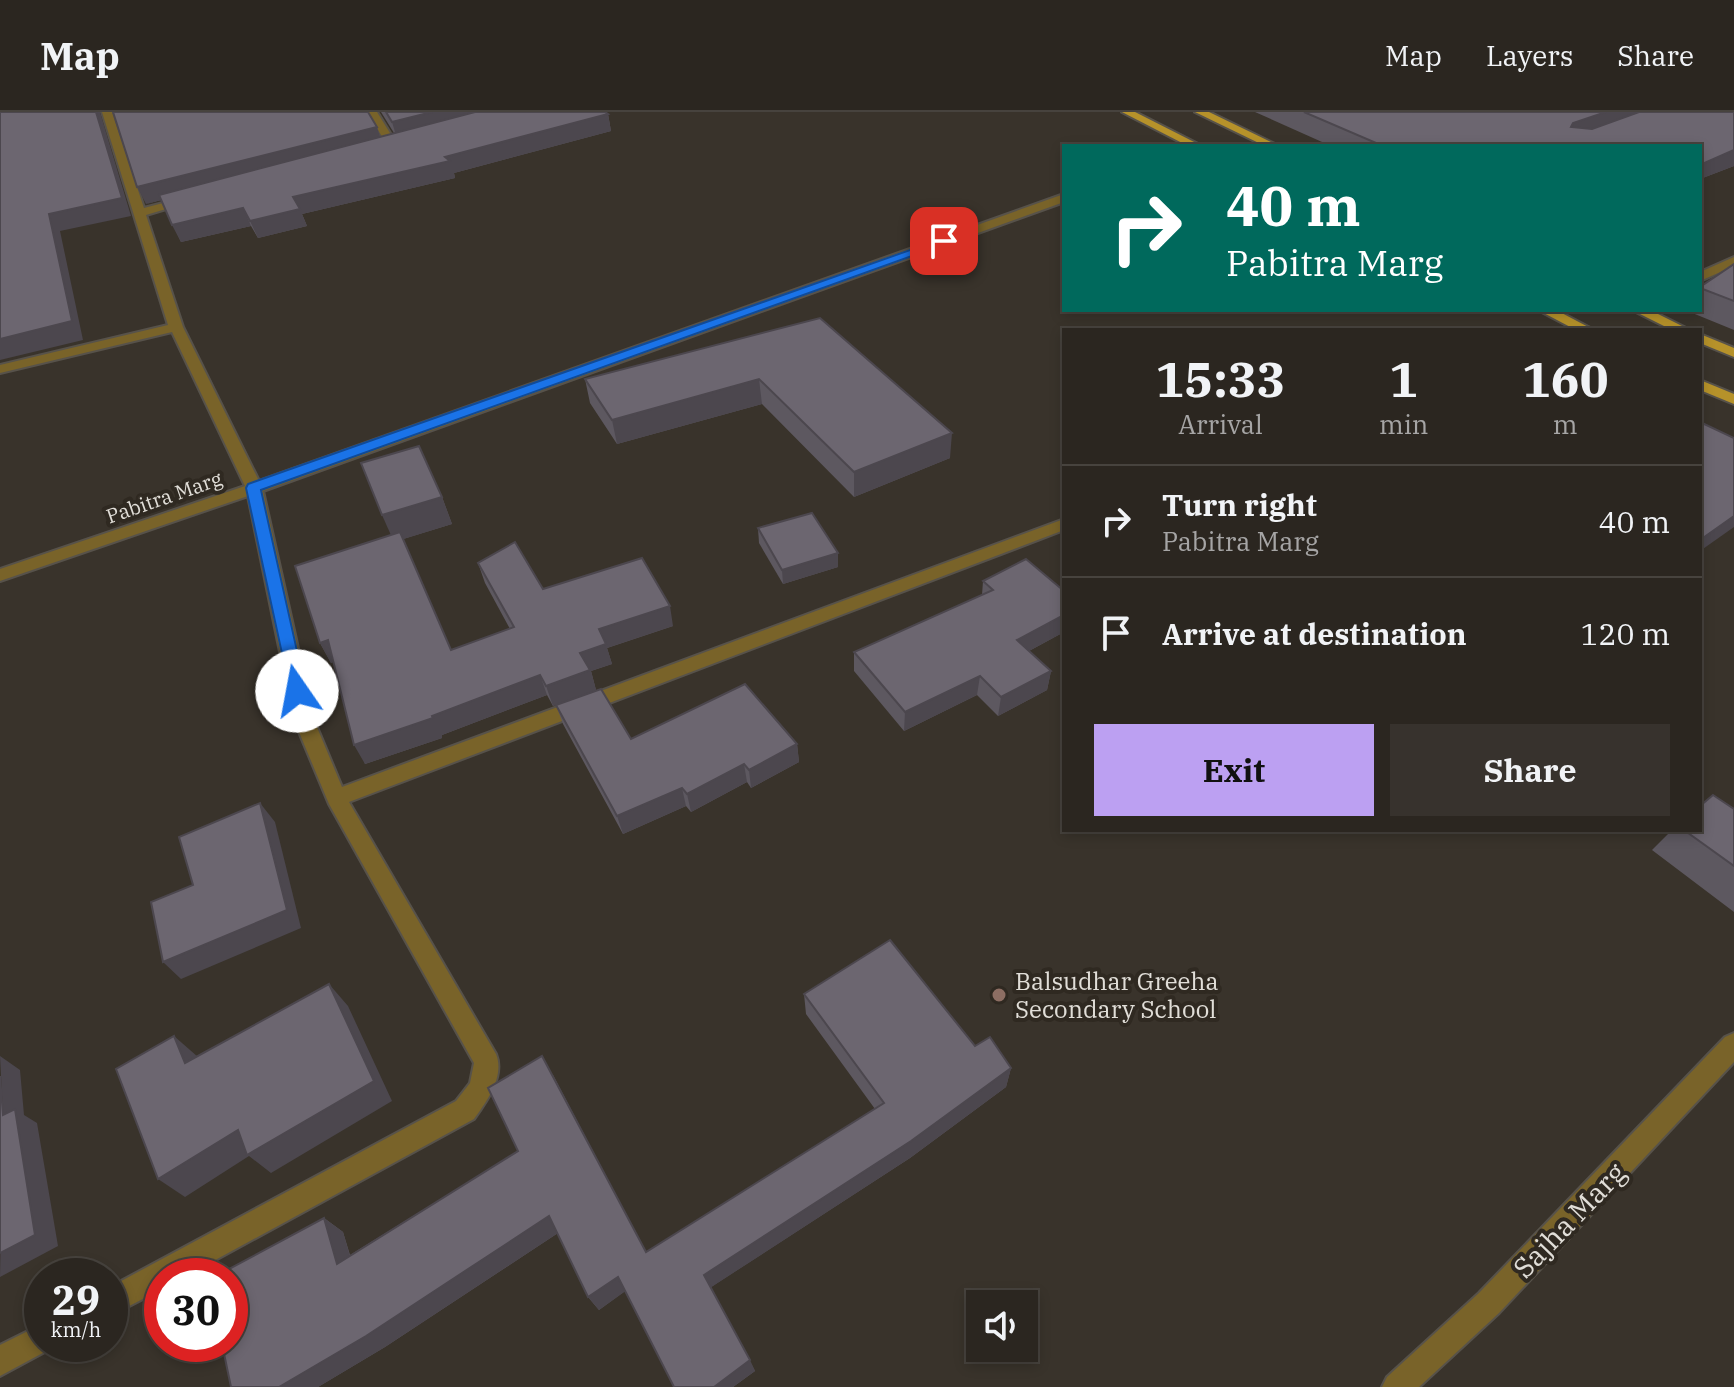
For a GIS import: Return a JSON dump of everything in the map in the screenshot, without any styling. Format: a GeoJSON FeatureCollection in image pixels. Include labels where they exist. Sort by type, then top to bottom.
{"type":"FeatureCollection","features":[{"type":"Feature","properties":{"kind":"main road"},"geometry":{"type":"LineString","coordinates":[[1127,112],[1193,144]]}},
{"type":"Feature","properties":{"kind":"main road"},"geometry":{"type":"LineString","coordinates":[[1200,112],[1270,144]]}},
{"type":"Feature","properties":{"kind":"main road"},"geometry":{"type":"LineString","coordinates":[[1549,312],[1583,328]]}},
{"type":"Feature","properties":{"kind":"main road"},"geometry":{"type":"LineString","coordinates":[[1643,312],[1679,328]]}},
{"type":"Feature","properties":{"kind":"main road"},"geometry":{"type":"LineString","coordinates":[[1702,339],[1734,353]]}},
{"type":"Feature","properties":{"kind":"main road"},"geometry":{"type":"LineString","coordinates":[[1702,385],[1734,400]]}},
{"type":"Feature","properties":{"kind":"street"},"geometry":{"type":"LineString","coordinates":[[372,112],[393,146]]}},
{"type":"Feature","properties":{"kind":"street"},"geometry":{"type":"LineString","coordinates":[[112,114],[176,327],[254,488],[304,720],[336,798],[487,1062],[481,1088],[465,1110],[128,1292]]}},
{"type":"Feature","properties":{"kind":"street"},"geometry":{"type":"LineString","coordinates":[[378,150],[407,142]]}},
{"type":"Feature","properties":{"kind":"street"},"geometry":{"type":"LineString","coordinates":[[140,213],[199,197]]}},
{"type":"Feature","properties":{"kind":"street","name":"Pabitra Marg"},"geometry":{"type":"LineString","coordinates":[[0,575],[254,488],[1062,199]]}},
{"type":"Feature","properties":{"kind":"street"},"geometry":{"type":"LineString","coordinates":[[1702,276],[1734,261]]}},
{"type":"Feature","properties":{"kind":"street"},"geometry":{"type":"LineString","coordinates":[[0,369],[176,327]]}},
{"type":"Feature","properties":{"kind":"street"},"geometry":{"type":"LineString","coordinates":[[336,798],[1062,525]]}},
{"type":"Feature","properties":{"kind":"street","name":"Sajha Marg"},"geometry":{"type":"LineString","coordinates":[[1397,1387],[1489,1303],[1734,1045]]}},
{"type":"Feature","properties":{"kind":"street"},"geometry":{"type":"LineString","coordinates":[[0,1361],[24,1348]]}},
{"type":"Feature","properties":{"kind":"building"},"geometry":{"type":"Polygon","coordinates":[[[0,112],[96,112],[122,198],[49,214],[72,321],[0,339],[0,112]]]}},
{"type":"Feature","properties":{"kind":"building"},"geometry":{"type":"Polygon","coordinates":[[[113,112],[368,112],[377,127],[137,187],[113,112]]]}},
{"type":"Feature","properties":{"kind":"building"},"geometry":{"type":"Polygon","coordinates":[[[386,112],[432,112],[392,122],[386,112]]]}},
{"type":"Feature","properties":{"kind":"building"},"geometry":{"type":"Polygon","coordinates":[[[475,112],[608,114],[445,157],[450,161],[293,197],[300,209],[250,221],[243,208],[172,225],[159,195],[475,112]]]}},
{"type":"Feature","properties":{"kind":"building"},"geometry":{"type":"Polygon","coordinates":[[[1304,112],[1606,112],[1573,123],[1571,127],[1592,129],[1639,112],[1734,112],[1734,150],[1702,164],[1702,144],[1378,144],[1304,112]]]}},
{"type":"Feature","properties":{"kind":"building"},"geometry":{"type":"Polygon","coordinates":[[[1734,264],[1734,301],[1702,289],[1702,286],[1734,264]]]}},
{"type":"Feature","properties":{"kind":"building"},"geometry":{"type":"Polygon","coordinates":[[[820,318],[952,433],[854,472],[759,379],[612,420],[585,379],[820,318]]]}},
{"type":"Feature","properties":{"kind":"building"},"geometry":{"type":"Polygon","coordinates":[[[1702,423],[1734,438],[1734,516],[1702,539],[1702,423]]]}},
{"type":"Feature","properties":{"kind":"building"},"geometry":{"type":"Polygon","coordinates":[[[419,446],[442,497],[382,515],[361,463],[419,446]]]}},
{"type":"Feature","properties":{"kind":"building"},"geometry":{"type":"Polygon","coordinates":[[[812,513],[838,553],[782,570],[758,528],[812,513]]]}},
{"type":"Feature","properties":{"kind":"building"},"geometry":{"type":"Polygon","coordinates":[[[400,532],[451,650],[514,627],[478,563],[515,542],[543,589],[642,558],[670,606],[599,629],[606,644],[580,653],[590,670],[546,686],[540,675],[433,718],[354,745],[328,640],[320,643],[295,566],[400,532]]]}},
{"type":"Feature","properties":{"kind":"building"},"geometry":{"type":"Polygon","coordinates":[[[1026,559],[1062,589],[1062,616],[1017,640],[1051,671],[1001,697],[980,676],[905,712],[854,652],[993,590],[983,581],[1026,559]]]}},
{"type":"Feature","properties":{"kind":"building"},"geometry":{"type":"Polygon","coordinates":[[[745,684],[797,744],[749,770],[744,764],[687,794],[682,788],[617,816],[556,705],[601,689],[631,739],[745,684]]]}},
{"type":"Feature","properties":{"kind":"building"},"geometry":{"type":"Polygon","coordinates":[[[1713,795],[1734,809],[1734,866],[1687,832],[1702,832],[1702,804],[1713,795]]]}},
{"type":"Feature","properties":{"kind":"building"},"geometry":{"type":"Polygon","coordinates":[[[260,803],[287,910],[163,962],[151,902],[193,885],[179,837],[260,803]]]}},
{"type":"Feature","properties":{"kind":"building"},"geometry":{"type":"Polygon","coordinates":[[[890,940],[975,1046],[990,1037],[1011,1068],[911,1141],[704,1275],[750,1360],[714,1387],[674,1387],[618,1277],[588,1297],[549,1216],[366,1336],[279,1387],[231,1387],[226,1362],[248,1362],[248,1259],[324,1218],[337,1264],[518,1151],[488,1088],[542,1056],[646,1252],[884,1103],[804,994],[890,940]]]}},
{"type":"Feature","properties":{"kind":"building"},"geometry":{"type":"Polygon","coordinates":[[[329,984],[374,1081],[247,1155],[238,1130],[158,1179],[116,1069],[174,1036],[185,1063],[329,984]]]}},
{"type":"Feature","properties":{"kind":"building"},"geometry":{"type":"Polygon","coordinates":[[[0,1076],[3,1115],[15,1109],[35,1235],[0,1253],[0,1076]]]}},
{"type":"Feature","properties":{"kind":"place","name":"Balsudhar Greeha Secondary School"},"geometry":{"type":"Point","coordinates":[999,995]}},
{"type":"Feature","properties":{"kind":"route"},"geometry":{"type":"LineString","coordinates":[[297,691],[254,488],[944,241]]}}]}
